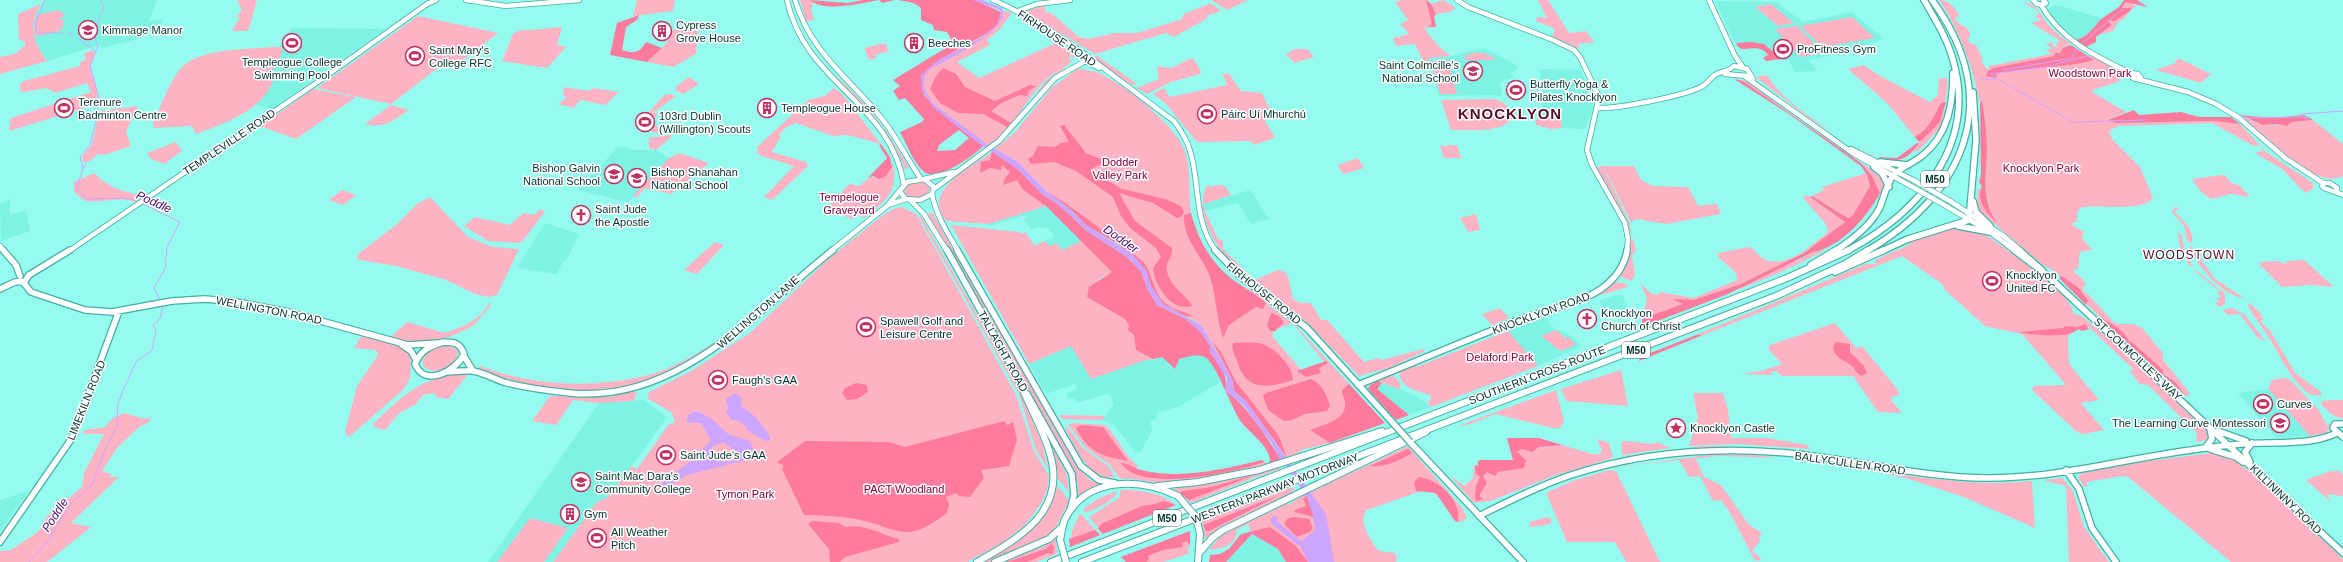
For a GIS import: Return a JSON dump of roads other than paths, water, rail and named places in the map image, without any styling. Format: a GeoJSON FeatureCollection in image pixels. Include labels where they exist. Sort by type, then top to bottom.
{"type":"FeatureCollection","features":[{"type":"Feature","properties":{"kind":"highway","name":"SOUTHERN CROSS ROUTE"},"geometry":{"type":"LineString","coordinates":[[1051,562],[1302,467],[1419,419],[1787,278],[1826,262],[1868,239],[1890,224],[1912,205],[1934,180],[1947,158],[1957,126],[1960,94],[1953,61],[1943,31],[1924,0]]}},
{"type":"Feature","properties":{"kind":"highway","name":"SOUTHERN CROSS ROUTE"},"geometry":{"type":"LineString","coordinates":[[1446,422],[1745,308],[1826,274],[1882,242],[1918,214],[1936,196],[1955,164],[1967,134],[1970,98],[1967,74],[1957,43],[1932,0]]}},
{"type":"Feature","properties":{"kind":"highway","name":"M50"},"geometry":{"type":"LineString","coordinates":[[1787,278],[1837,250],[1863,228],[1876,214],[1893,177],[1932,147],[1947,124],[1953,104],[1953,61]]}},
{"type":"Feature","properties":{"kind":"highway","name":"M50"},"geometry":{"type":"LineString","coordinates":[[1826,274],[1839,271],[1908,239],[1969,220],[1972,200],[1977,124],[1975,101],[1967,74]]}},
{"type":"Feature","properties":{"kind":"highway","name":"M50"},"geometry":{"type":"LineString","coordinates":[[1880,162],[1909,165]]}},
{"type":"Feature","properties":{"kind":"highway"},"geometry":{"type":"LineString","coordinates":[[1874,167],[1882,173],[1889,187]]}},
{"type":"Feature","properties":{"kind":"highway"},"geometry":{"type":"LineString","coordinates":[[1972,200],[1976,212],[1990,229]]}},
{"type":"Feature","properties":{"kind":"highway","name":"M50"},"geometry":{"type":"LineString","coordinates":[[1953,226],[1990,229]]}},
{"type":"Feature","properties":{"kind":"highway"},"geometry":{"type":"LineString","coordinates":[[977,562],[1028,531],[1044,512],[1054,486],[1054,471],[1051,454],[1019,380]]}},
{"type":"Feature","properties":{"kind":"highway","name":"M50"},"geometry":{"type":"LineString","coordinates":[[1157,486],[1212,481],[1296,459],[1419,419]]}},
{"type":"Feature","properties":{"kind":"highway","name":"M50"},"geometry":{"type":"LineString","coordinates":[[1198,559],[1212,538],[1223,530],[1294,494],[1409,442],[1446,422]]}},
{"type":"Feature","properties":{"kind":"highway","name":"WESTERN PARKWAY MOTORWAY"},"geometry":{"type":"LineString","coordinates":[[1082,562],[1446,422]]}},
{"type":"Feature","properties":{"kind":"highway"},"geometry":{"type":"LineString","coordinates":[[995,562],[1049,539],[1062,527]]}},
{"type":"Feature","properties":{"kind":"main road","name":"TEMPLEVILLE ROAD"},"geometry":{"type":"LineString","coordinates":[[29,275],[60,257],[144,200],[347,61],[428,2],[436,0]]}},
{"type":"Feature","properties":{"kind":"main road"},"geometry":{"type":"LineString","coordinates":[[466,0],[506,6],[579,0]]}},
{"type":"Feature","properties":{"kind":"main road"},"geometry":{"type":"LineString","coordinates":[[787,0],[794,25],[818,64],[863,109],[888,142],[902,167],[904,185]]}},
{"type":"Feature","properties":{"kind":"main road"},"geometry":{"type":"LineString","coordinates":[[795,0],[802,23],[826,60],[883,120],[922,179],[930,182],[933,192]]}},
{"type":"Feature","properties":{"kind":"main road","name":"FIRHOUSE ROAD"},"geometry":{"type":"LineString","coordinates":[[993,0],[1018,11],[1167,115],[1186,138],[1196,169],[1199,217],[1206,236],[1217,253],[1239,276],[1306,327],[1419,452],[1523,562]]}},
{"type":"Feature","properties":{"kind":"main road"},"geometry":{"type":"LineString","coordinates":[[1018,11],[1037,4],[1070,0]]}},
{"type":"Feature","properties":{"kind":"main road","name":"KNOCKLYON ROAD"},"geometry":{"type":"LineString","coordinates":[[1358,385],[1524,318],[1588,296],[1601,289],[1615,277],[1626,257],[1628,237],[1619,210],[1595,170],[1588,154],[1587,147],[1598,108],[1599,97],[1596,87],[1580,57],[1575,50],[1533,31],[1468,7],[1456,0]]}},
{"type":"Feature","properties":{"kind":"main road","name":"ST COLMCILLE'S WAY"},"geometry":{"type":"LineString","coordinates":[[1710,0],[1735,56],[1742,67],[1749,71],[1749,74],[1767,91]]}},
{"type":"Feature","properties":{"kind":"main road"},"geometry":{"type":"LineString","coordinates":[[2033,0],[2042,2],[2049,20],[2067,38],[2130,73],[2132,78],[2141,78],[2188,92],[2228,110],[2271,148],[2323,183],[2322,186],[2325,189],[2337,191],[2343,195]]}},
{"type":"Feature","properties":{"kind":"main road"},"geometry":{"type":"LineString","coordinates":[[794,25],[802,23]]}},
{"type":"Feature","properties":{"kind":"main road"},"geometry":{"type":"LineString","coordinates":[[1732,68],[1736,65],[1735,56]]}},
{"type":"Feature","properties":{"kind":"main road"},"geometry":{"type":"LineString","coordinates":[[958,170],[912,180],[904,185],[900,192],[908,200],[920,200],[933,192],[958,170],[983,154],[999,141],[1023,117],[1045,87],[1066,70],[1087,60]]}},
{"type":"Feature","properties":{"kind":"main road"},"geometry":{"type":"LineString","coordinates":[[1598,108],[1612,109],[1687,92],[1702,87],[1717,74],[1732,68],[1742,67]]}},
{"type":"Feature","properties":{"kind":"main road"},"geometry":{"type":"LineString","coordinates":[[1732,68],[1734,74]]}},
{"type":"Feature","properties":{"kind":"main road"},"geometry":{"type":"LineString","coordinates":[[1713,77],[1722,74],[1744,76],[1749,74]]}},
{"type":"Feature","properties":{"kind":"main road","name":"ST COLMCILLE'S WAY"},"geometry":{"type":"LineString","coordinates":[[1744,76],[1874,167],[1909,185],[1969,220],[1990,229]]}},
{"type":"Feature","properties":{"kind":"main road","name":"ST COLMCILLE'S WAY"},"geometry":{"type":"LineString","coordinates":[[1843,145],[1899,172],[1969,212],[2045,274],[2230,445]]}},
{"type":"Feature","properties":{"kind":"main road","name":"WELLINGTON LANE"},"geometry":{"type":"LineString","coordinates":[[446,372],[473,371],[507,383],[571,393],[596,393],[627,389],[667,377],[727,340],[799,277],[887,206],[900,192]]}},
{"type":"Feature","properties":{"kind":"main road","name":"TALLAGHT ROAD"},"geometry":{"type":"LineString","coordinates":[[933,192],[934,206],[941,222],[1081,466],[1088,474],[1099,480],[1116,483]]}},
{"type":"Feature","properties":{"kind":"main road","name":"TALLAGHT ROAD"},"geometry":{"type":"LineString","coordinates":[[908,200],[924,214],[942,241],[1072,474],[1074,495],[1070,510]]}},
{"type":"Feature","properties":{"kind":"main road","name":"WELLINGTON LANE"},"geometry":{"type":"LineString","coordinates":[[887,206],[908,200]]}},
{"type":"Feature","properties":{"kind":"main road"},"geometry":{"type":"LineString","coordinates":[[0,246],[16,266],[20,276]]}},
{"type":"Feature","properties":{"kind":"main road"},"geometry":{"type":"LineString","coordinates":[[15,282],[20,276],[29,275]]}},
{"type":"Feature","properties":{"kind":"main road"},"geometry":{"type":"LineString","coordinates":[[0,289],[15,282],[23,282],[29,278],[29,275]]}},
{"type":"Feature","properties":{"kind":"main road","name":"WELLINGTON ROAD"},"geometry":{"type":"LineString","coordinates":[[23,282],[30,292],[70,307],[97,312],[120,311],[167,302],[199,298],[237,302],[355,328],[401,343],[419,345],[439,343]]}},
{"type":"Feature","properties":{"kind":"main road","name":"LIMEKILN ROAD"},"geometry":{"type":"LineString","coordinates":[[0,542],[57,462],[72,438],[120,311]]}},
{"type":"Feature","properties":{"kind":"main road"},"geometry":{"type":"LineString","coordinates":[[464,356],[457,365],[446,372],[435,375],[423,375],[416,369],[416,360],[424,350],[439,343],[455,342],[464,349],[464,356],[473,371]]}},
{"type":"Feature","properties":{"kind":"main road","name":"WELLINGTON ROAD"},"geometry":{"type":"LineString","coordinates":[[401,343],[410,351],[416,360]]}},
{"type":"Feature","properties":{"kind":"main road"},"geometry":{"type":"LineString","coordinates":[[2343,424],[2333,426],[2337,433],[2343,437]]}},
{"type":"Feature","properties":{"kind":"main road"},"geometry":{"type":"LineString","coordinates":[[2210,427],[2229,437],[2252,443],[2308,441],[2337,433]]}},
{"type":"Feature","properties":{"kind":"main road"},"geometry":{"type":"LineString","coordinates":[[2205,448],[2211,443],[2213,438],[2210,427]]}},
{"type":"Feature","properties":{"kind":"main road"},"geometry":{"type":"LineString","coordinates":[[2252,443],[2247,446],[2245,452],[2254,469]]}},
{"type":"Feature","properties":{"kind":"main road","name":"BALLYCULLEN ROAD"},"geometry":{"type":"LineString","coordinates":[[1479,516],[1572,474],[1618,462],[1682,453],[1731,451],[1786,453],[1920,473],[1972,478],[2020,477],[2150,455],[2252,443]]}},
{"type":"Feature","properties":{"kind":"main road","name":"KILLININNY ROAD"},"geometry":{"type":"LineString","coordinates":[[2230,445],[2343,553]]}},
{"type":"Feature","properties":{"kind":"main road"},"geometry":{"type":"LineString","coordinates":[[2205,448],[2236,457],[2254,469]]}},
{"type":"Feature","properties":{"kind":"main road"},"geometry":{"type":"LineString","coordinates":[[2066,470],[2079,488],[2092,528],[2116,562]]}},
{"type":"Feature","properties":{"kind":"main road"},"geometry":{"type":"LineString","coordinates":[[1066,562],[1060,540],[1062,527],[1070,510],[1094,490],[1116,483],[1136,482],[1167,489],[1188,505],[1196,517],[1200,534],[1198,559]]}},
{"type":"Feature","properties":{"kind":"waterway"},"geometry":{"type":"LineString","coordinates":[[45,0],[35,23],[37,33],[63,33]]}},
{"type":"Feature","properties":{"kind":"waterway","name":"Poddle"},"geometry":{"type":"LineString","coordinates":[[100,0],[104,7],[95,32],[98,46],[90,66],[99,98],[97,116],[90,146],[80,156],[83,168],[77,188],[87,199],[122,198],[138,201]]}},
{"type":"Feature","properties":{"kind":"waterway"},"geometry":{"type":"LineString","coordinates":[[2081,44],[2123,9]]}},
{"type":"Feature","properties":{"kind":"waterway"},"geometry":{"type":"LineString","coordinates":[[68,33],[72,34]]}},
{"type":"Feature","properties":{"kind":"waterway"},"geometry":{"type":"LineString","coordinates":[[79,39],[95,51]]}},
{"type":"Feature","properties":{"kind":"waterway"},"geometry":{"type":"LineString","coordinates":[[2004,72],[2003,70],[2072,58],[2076,49]]}},
{"type":"Feature","properties":{"kind":"waterway"},"geometry":{"type":"LineString","coordinates":[[1999,73],[2045,67],[2087,56]]}},
{"type":"Feature","properties":{"kind":"waterway"},"geometry":{"type":"LineString","coordinates":[[1997,78],[1991,74],[1998,73]]}},
{"type":"Feature","properties":{"kind":"waterway"},"geometry":{"type":"LineString","coordinates":[[1981,79],[1998,79],[2073,122],[2146,120]]}},
{"type":"Feature","properties":{"kind":"waterway"},"geometry":{"type":"LineString","coordinates":[[2244,118],[2303,117],[2308,119],[2301,114],[2343,111]]}},
{"type":"Feature","properties":{"kind":"waterway","name":"Poddle"},"geometry":{"type":"LineString","coordinates":[[83,169],[86,164]]}},
{"type":"Feature","properties":{"kind":"waterway","name":"Poddle"},"geometry":{"type":"LineString","coordinates":[[143,204],[180,222],[167,247],[165,269],[154,288],[160,301]]}},
{"type":"Feature","properties":{"kind":"waterway","name":"Poddle"},"geometry":{"type":"LineString","coordinates":[[29,562],[48,541],[71,503],[92,485],[104,452],[117,426],[118,404],[122,393],[136,362],[152,350],[156,330],[153,325],[160,319],[163,305]]}},
{"type":"Feature","properties":{"kind":"waterway"},"geometry":{"type":"LineString","coordinates":[[1274,522],[1299,543]]}},
{"type":"Feature","properties":{"kind":"place","name":"Kimmage Manor"},"geometry":{"type":"Point","coordinates":[88,30]}},
{"type":"Feature","properties":{"kind":"place","name":"Cypress Grove House"},"geometry":{"type":"Point","coordinates":[662,31]}},
{"type":"Feature","properties":{"kind":"place","name":"Templeogue College Swimming Pool"},"geometry":{"type":"Point","coordinates":[292,43]}},
{"type":"Feature","properties":{"kind":"place","name":"Beeches"},"geometry":{"type":"Point","coordinates":[914,43]}},
{"type":"Feature","properties":{"kind":"place","name":"ProFitness Gym"},"geometry":{"type":"Point","coordinates":[1783,49]}},
{"type":"Feature","properties":{"kind":"place","name":"Saint Mary's College RFC"},"geometry":{"type":"Point","coordinates":[415,56]}},
{"type":"Feature","properties":{"kind":"place","name":"Saint Colmcille's National School"},"geometry":{"type":"Point","coordinates":[1473,71]}},
{"type":"Feature","properties":{"kind":"place","name":"Butterfly Yoga & Pilates Knocklyon"},"geometry":{"type":"Point","coordinates":[1516,90]}},
{"type":"Feature","properties":{"kind":"place","name":"Terenure Badminton Centre"},"geometry":{"type":"Point","coordinates":[64,108]}},
{"type":"Feature","properties":{"kind":"place","name":"Templeogue House"},"geometry":{"type":"Point","coordinates":[767,108]}},
{"type":"Feature","properties":{"kind":"place","name":"Páirc Uí Mhurchú"},"geometry":{"type":"Point","coordinates":[1207,114]}},
{"type":"Feature","properties":{"kind":"place","name":"103rd Dublin (Willington) Scouts"},"geometry":{"type":"Point","coordinates":[645,122]}},
{"type":"Feature","properties":{"kind":"place","name":"Bishop Galvin National School"},"geometry":{"type":"Point","coordinates":[614,174]}},
{"type":"Feature","properties":{"kind":"place","name":"Bishop Shanahan National School"},"geometry":{"type":"Point","coordinates":[637,178]}},
{"type":"Feature","properties":{"kind":"place","name":"Saint Jude the Apostle"},"geometry":{"type":"Point","coordinates":[581,215]}},
{"type":"Feature","properties":{"kind":"place","name":"Knocklyon United FC"},"geometry":{"type":"Point","coordinates":[1992,281]}},
{"type":"Feature","properties":{"kind":"place","name":"Knocklyon Church of Christ"},"geometry":{"type":"Point","coordinates":[1587,319]}},
{"type":"Feature","properties":{"kind":"place","name":"Spawell Golf and Leisure Centre"},"geometry":{"type":"Point","coordinates":[866,327]}},
{"type":"Feature","properties":{"kind":"place","name":"Faugh's GAA"},"geometry":{"type":"Point","coordinates":[718,380]}},
{"type":"Feature","properties":{"kind":"place","name":"Curves"},"geometry":{"type":"Point","coordinates":[2263,404]}},
{"type":"Feature","properties":{"kind":"place","name":"The Learning Curve Montessori"},"geometry":{"type":"Point","coordinates":[2280,423]}},
{"type":"Feature","properties":{"kind":"place","name":"Knocklyon Castle"},"geometry":{"type":"Point","coordinates":[1676,428]}},
{"type":"Feature","properties":{"kind":"place","name":"Saint Jude's GAA"},"geometry":{"type":"Point","coordinates":[666,455]}},
{"type":"Feature","properties":{"kind":"place","name":"Saint Mac Dara's Community College"},"geometry":{"type":"Point","coordinates":[581,482]}},
{"type":"Feature","properties":{"kind":"place","name":"Gym"},"geometry":{"type":"Point","coordinates":[570,514]}},
{"type":"Feature","properties":{"kind":"place","name":"All Weather Pitch"},"geometry":{"type":"Point","coordinates":[597,538]}},
{"type":"Feature","properties":{"kind":"district","name":"KNOCKLYON"},"geometry":{"type":"Point","coordinates":[1510,113]}},
{"type":"Feature","properties":{"kind":"district","name":"WOODSTOWN"},"geometry":{"type":"Point","coordinates":[2189,255]}},
{"type":"Feature","properties":{"kind":"park label","name":"Woodstown Park"},"geometry":{"type":"Point","coordinates":[2090,73]}},
{"type":"Feature","properties":{"kind":"park label","name":"Dodder Valley Park"},"geometry":{"type":"Point","coordinates":[1120,168]}},
{"type":"Feature","properties":{"kind":"park label","name":"Knocklyon Park"},"geometry":{"type":"Point","coordinates":[2041,168]}},
{"type":"Feature","properties":{"kind":"park label","name":"Tempelogue Graveyard"},"geometry":{"type":"Point","coordinates":[849,203]}},
{"type":"Feature","properties":{"kind":"park label","name":"Delaford Park"},"geometry":{"type":"Point","coordinates":[1500,357]}},
{"type":"Feature","properties":{"kind":"park label","name":"PACT Woodland"},"geometry":{"type":"Point","coordinates":[904,489]}},
{"type":"Feature","properties":{"kind":"park label","name":"Tymon Park"},"geometry":{"type":"Point","coordinates":[745,494]}},
{"type":"Feature","properties":{"kind":"water label","name":"Dodder"},"geometry":{"type":"Point","coordinates":[1121,239]}}]}
